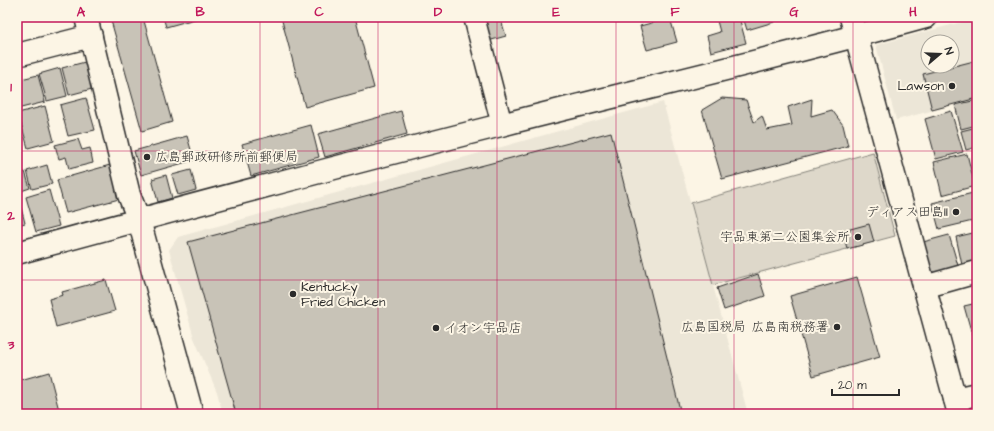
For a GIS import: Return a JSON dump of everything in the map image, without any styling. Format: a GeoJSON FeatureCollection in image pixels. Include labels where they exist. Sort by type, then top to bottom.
{"type":"FeatureCollection","features":[{"type":"Feature","properties":{"kind":"street"},"geometry":{"type":"LineString","coordinates":[[474,17],[502,125]]}},
{"type":"Feature","properties":{"kind":"street"},"geometry":{"type":"LineString","coordinates":[[17,253],[502,125],[853,26],[926,17]]}},
{"type":"Feature","properties":{"kind":"street"},"geometry":{"type":"LineString","coordinates":[[17,56],[89,26],[129,195],[139,220],[192,414]]}},
{"type":"Feature","properties":{"kind":"street"},"geometry":{"type":"LineString","coordinates":[[853,26],[957,407],[977,394]]}},
{"type":"Feature","properties":{"kind":"street"},"geometry":{"type":"LineString","coordinates":[[924,287],[977,272]]}},
{"type":"Feature","properties":{"kind":"shaded area"},"geometry":{"type":"Polygon","coordinates":[[[977,18],[977,99],[896,120],[876,45],[977,18]]]}},
{"type":"Feature","properties":{"kind":"shaded area","name":"イオン宇品店"},"geometry":{"type":"Polygon","coordinates":[[[663,102],[748,414],[223,414],[217,392],[194,338],[169,250],[178,237],[663,102]]]}},
{"type":"Feature","properties":{"kind":"shaded area"},"geometry":{"type":"Polygon","coordinates":[[[873,152],[895,236],[713,285],[691,203],[873,152]]]}},
{"type":"Feature","properties":{"kind":"building"},"geometry":{"type":"Polygon","coordinates":[[[110,17],[158,17],[144,21],[172,122],[142,131],[110,17]]]}},
{"type":"Feature","properties":{"kind":"building"},"geometry":{"type":"Polygon","coordinates":[[[163,17],[202,17],[166,27],[163,17]]]}},
{"type":"Feature","properties":{"kind":"building"},"geometry":{"type":"Polygon","coordinates":[[[281,17],[355,17],[374,88],[305,107],[281,17]]]}},
{"type":"Feature","properties":{"kind":"building"},"geometry":{"type":"Polygon","coordinates":[[[481,17],[500,17],[506,36],[488,41],[481,17]]]}},
{"type":"Feature","properties":{"kind":"building"},"geometry":{"type":"Polygon","coordinates":[[[716,17],[739,17],[746,43],[711,52],[707,36],[720,32],[716,17]]]}},
{"type":"Feature","properties":{"kind":"building"},"geometry":{"type":"Polygon","coordinates":[[[743,17],[773,17],[774,22],[747,30],[743,17]]]}},
{"type":"Feature","properties":{"kind":"building"},"geometry":{"type":"Polygon","coordinates":[[[670,18],[677,42],[647,50],[640,26],[670,18]]]}},
{"type":"Feature","properties":{"kind":"building","name":"Lawson"},"geometry":{"type":"Polygon","coordinates":[[[974,61],[974,64],[977,63],[977,98],[932,110],[923,74],[960,74],[960,65],[974,61]]]}},
{"type":"Feature","properties":{"kind":"building"},"geometry":{"type":"Polygon","coordinates":[[[85,62],[92,89],[69,95],[62,68],[85,62]]]}},
{"type":"Feature","properties":{"kind":"building"},"geometry":{"type":"Polygon","coordinates":[[[60,68],[67,96],[47,101],[39,74],[60,68]]]}},
{"type":"Feature","properties":{"kind":"building"},"geometry":{"type":"Polygon","coordinates":[[[38,75],[45,102],[17,109],[17,80],[38,75]]]}},
{"type":"Feature","properties":{"kind":"building"},"geometry":{"type":"Polygon","coordinates":[[[86,98],[95,130],[68,136],[60,105],[86,98]]]}},
{"type":"Feature","properties":{"kind":"building"},"geometry":{"type":"Polygon","coordinates":[[[722,98],[746,100],[754,122],[762,116],[767,130],[792,125],[788,107],[812,99],[811,116],[832,110],[843,125],[848,146],[722,179],[702,110],[722,98]]]}},
{"type":"Feature","properties":{"kind":"building"},"geometry":{"type":"Polygon","coordinates":[[[977,100],[977,125],[961,129],[955,105],[977,100]]]}},
{"type":"Feature","properties":{"kind":"building"},"geometry":{"type":"Polygon","coordinates":[[[45,106],[54,141],[28,148],[18,113],[45,106]]]}},
{"type":"Feature","properties":{"kind":"building"},"geometry":{"type":"Polygon","coordinates":[[[401,111],[407,134],[325,157],[318,134],[401,111]]]}},
{"type":"Feature","properties":{"kind":"building"},"geometry":{"type":"Polygon","coordinates":[[[951,111],[963,152],[936,159],[925,119],[951,111]]]}},
{"type":"Feature","properties":{"kind":"building"},"geometry":{"type":"Polygon","coordinates":[[[311,125],[319,157],[251,176],[242,144],[311,125]]]}},
{"type":"Feature","properties":{"kind":"building"},"geometry":{"type":"Polygon","coordinates":[[[977,127],[977,147],[966,150],[961,131],[977,127]]]}},
{"type":"Feature","properties":{"kind":"building","name":"イオン宇品店"},"geometry":{"type":"Polygon","coordinates":[[[611,132],[681,414],[236,414],[188,242],[611,132]]]}},
{"type":"Feature","properties":{"kind":"building"},"geometry":{"type":"Polygon","coordinates":[[[187,136],[194,160],[141,175],[134,151],[187,136]]]}},
{"type":"Feature","properties":{"kind":"building"},"geometry":{"type":"Polygon","coordinates":[[[78,139],[82,150],[90,148],[93,163],[69,169],[66,157],[59,159],[55,145],[78,139]]]}},
{"type":"Feature","properties":{"kind":"building"},"geometry":{"type":"Polygon","coordinates":[[[17,141],[20,152],[17,152],[17,141]]]}},
{"type":"Feature","properties":{"kind":"building"},"geometry":{"type":"Polygon","coordinates":[[[967,154],[975,186],[942,195],[934,162],[967,154]]]}},
{"type":"Feature","properties":{"kind":"building"},"geometry":{"type":"Polygon","coordinates":[[[47,165],[52,184],[32,189],[27,171],[47,165]]]}},
{"type":"Feature","properties":{"kind":"building"},"geometry":{"type":"Polygon","coordinates":[[[110,165],[119,199],[66,213],[57,180],[110,165]]]}},
{"type":"Feature","properties":{"kind":"building"},"geometry":{"type":"Polygon","coordinates":[[[191,170],[196,190],[178,195],[172,175],[191,170]]]}},
{"type":"Feature","properties":{"kind":"building"},"geometry":{"type":"Polygon","coordinates":[[[25,172],[30,188],[21,191],[17,174],[25,172]]]}},
{"type":"Feature","properties":{"kind":"building"},"geometry":{"type":"Polygon","coordinates":[[[166,175],[172,198],[158,202],[152,179],[166,175]]]}},
{"type":"Feature","properties":{"kind":"building"},"geometry":{"type":"Polygon","coordinates":[[[49,190],[59,226],[36,232],[26,197],[49,190]]]}},
{"type":"Feature","properties":{"kind":"building","name":"ディアス田島II"},"geometry":{"type":"Polygon","coordinates":[[[977,192],[977,220],[939,229],[932,203],[977,192]]]}},
{"type":"Feature","properties":{"kind":"building"},"geometry":{"type":"Polygon","coordinates":[[[19,200],[25,223],[18,225],[20,234],[17,235],[17,201],[19,200]]]}},
{"type":"Feature","properties":{"kind":"building","name":"宇品東第二公園集会所"},"geometry":{"type":"Polygon","coordinates":[[[869,224],[874,242],[847,249],[843,231],[869,224]]]}},
{"type":"Feature","properties":{"kind":"building"},"geometry":{"type":"Polygon","coordinates":[[[977,232],[977,262],[962,265],[956,237],[977,232]]]}},
{"type":"Feature","properties":{"kind":"building"},"geometry":{"type":"Polygon","coordinates":[[[949,235],[959,269],[932,277],[923,242],[949,235]]]}},
{"type":"Feature","properties":{"kind":"building"},"geometry":{"type":"Polygon","coordinates":[[[758,274],[765,296],[724,310],[717,288],[758,274]]]}},
{"type":"Feature","properties":{"kind":"building"},"geometry":{"type":"Polygon","coordinates":[[[857,277],[880,357],[813,376],[790,296],[857,277]]]}},
{"type":"Feature","properties":{"kind":"building"},"geometry":{"type":"Polygon","coordinates":[[[106,280],[115,311],[56,327],[49,299],[63,295],[62,292],[106,280]]]}},
{"type":"Feature","properties":{"kind":"building"},"geometry":{"type":"Polygon","coordinates":[[[977,303],[977,352],[964,306],[977,303]]]}},
{"type":"Feature","properties":{"kind":"building"},"geometry":{"type":"Polygon","coordinates":[[[49,372],[60,414],[17,414],[17,381],[49,372]]]}},
{"type":"Feature","properties":{"kind":"building"},"geometry":{"type":"Polygon","coordinates":[[[977,403],[977,414],[968,414],[966,406],[977,403]]]}},
{"type":"Feature","properties":{"kind":"place","name":"Lawson"},"geometry":{"type":"Point","coordinates":[952,86]}},
{"type":"Feature","properties":{"kind":"place","name":"広島郵政研修所前郵便局"},"geometry":{"type":"Point","coordinates":[147,157]}},
{"type":"Feature","properties":{"kind":"place","name":"ディアス田島II"},"geometry":{"type":"Point","coordinates":[956,212]}},
{"type":"Feature","properties":{"kind":"place","name":"宇品東第二公園集会所"},"geometry":{"type":"Point","coordinates":[858,237]}},
{"type":"Feature","properties":{"kind":"place","name":"Kentucky Fried Chicken"},"geometry":{"type":"Point","coordinates":[293,294]}},
{"type":"Feature","properties":{"kind":"place","name":"広島国税局 広島南税務署"},"geometry":{"type":"Point","coordinates":[837,327]}},
{"type":"Feature","properties":{"kind":"place","name":"イオン宇品店"},"geometry":{"type":"Point","coordinates":[436,328]}}]}
